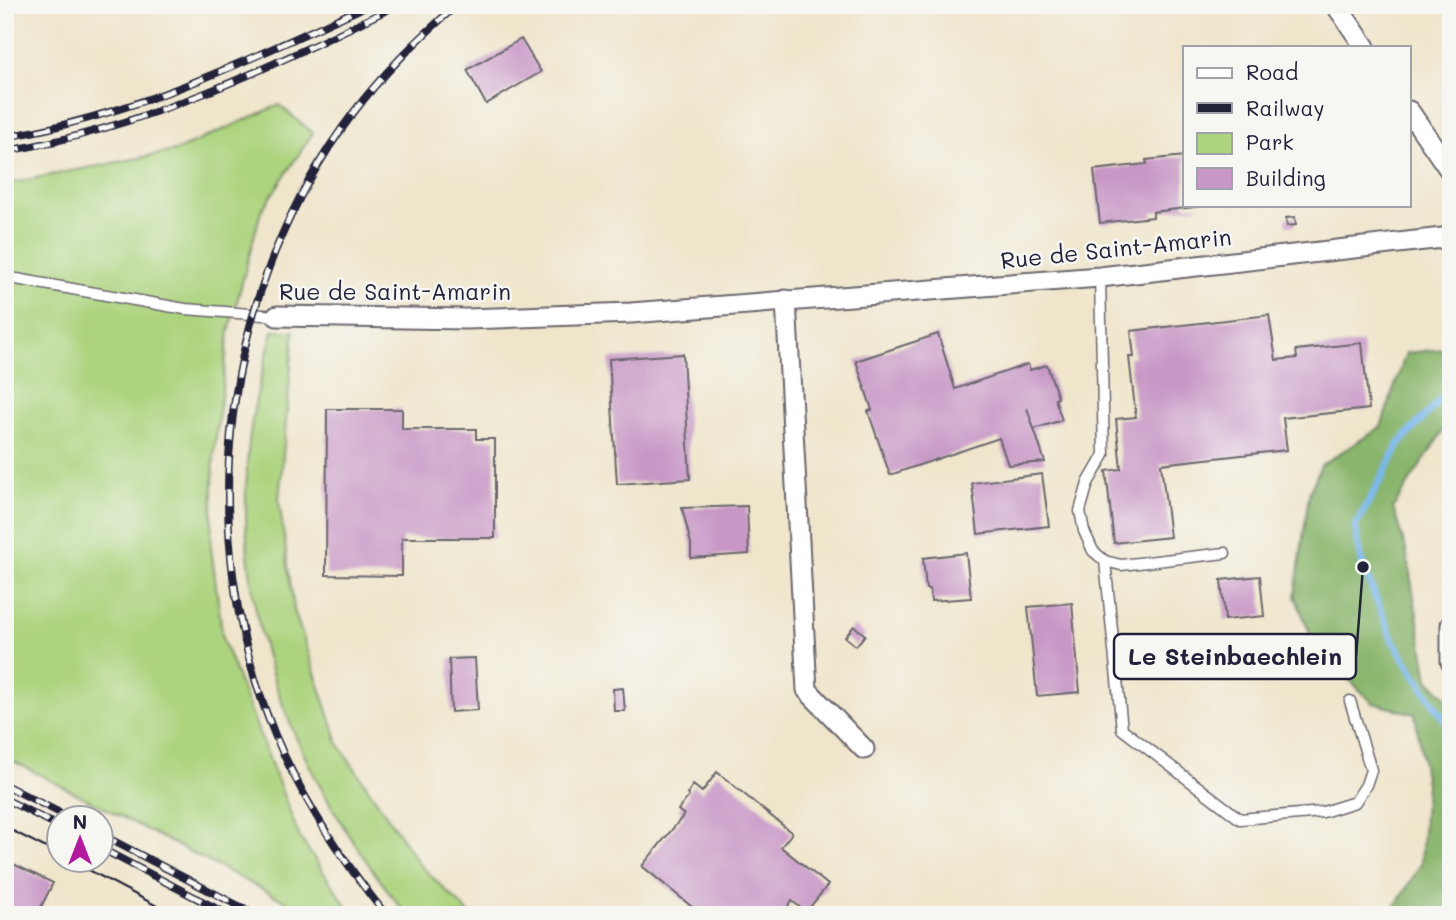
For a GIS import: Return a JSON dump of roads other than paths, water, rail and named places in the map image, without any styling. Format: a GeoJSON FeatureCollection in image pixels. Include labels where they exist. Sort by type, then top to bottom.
{"type":"FeatureCollection","features":[{"type":"Feature","properties":{"kind":"street"},"geometry":{"type":"LineString","coordinates":[[1336,5],[1364,46]]}},
{"type":"Feature","properties":{"kind":"street"},"geometry":{"type":"LineString","coordinates":[[1410,112],[1451,172]]}},
{"type":"Feature","properties":{"kind":"street","name":"Rue de Saint-Amarin"},"geometry":{"type":"LineString","coordinates":[[277,316],[467,319],[631,313],[1100,278],[1451,237]]}},
{"type":"Feature","properties":{"kind":"street"},"geometry":{"type":"LineString","coordinates":[[786,300],[807,690],[864,749]]}},
{"type":"Feature","properties":{"kind":"street"},"geometry":{"type":"LineString","coordinates":[[1451,625],[1451,662]]}},
{"type":"Feature","properties":{"kind":"lane","name":"Rue de Saint-Amarin"},"geometry":{"type":"LineString","coordinates":[[5,277],[185,309],[277,316]]}},
{"type":"Feature","properties":{"kind":"lane"},"geometry":{"type":"LineString","coordinates":[[1100,278],[1104,455],[1088,483],[1080,511],[1084,531],[1093,551],[1105,561],[1121,565],[1225,552]]}},
{"type":"Feature","properties":{"kind":"lane"},"geometry":{"type":"LineString","coordinates":[[1105,561],[1122,729],[1240,819],[1323,812],[1355,802],[1366,785],[1371,770],[1350,701]]}},
{"type":"Feature","properties":{"kind":"waterway"},"geometry":{"type":"LineString","coordinates":[[1451,388],[1400,443],[1355,527],[1363,567],[1393,641],[1451,730]]}},
{"type":"Feature","properties":{"kind":"tram line"},"geometry":{"type":"LineString","coordinates":[[5,827],[46,848]]}},
{"type":"Feature","properties":{"kind":"tram line"},"geometry":{"type":"LineString","coordinates":[[96,874],[174,915]]}},
{"type":"Feature","properties":{"kind":"railway"},"geometry":{"type":"LineString","coordinates":[[5,137],[53,128],[146,100],[236,65],[368,5]]}},
{"type":"Feature","properties":{"kind":"railway"},"geometry":{"type":"LineString","coordinates":[[5,151],[107,127],[206,93],[397,5]]}},
{"type":"Feature","properties":{"kind":"railway"},"geometry":{"type":"LineString","coordinates":[[386,915],[338,851],[298,783],[275,735],[249,657],[233,577],[228,495],[233,413],[248,332],[274,255],[309,181],[354,112],[378,83],[416,42],[457,5]]}},
{"type":"Feature","properties":{"kind":"railway"},"geometry":{"type":"LineString","coordinates":[[5,785],[46,806]]}},
{"type":"Feature","properties":{"kind":"railway"},"geometry":{"type":"LineString","coordinates":[[5,799],[46,820]]}},
{"type":"Feature","properties":{"kind":"railway"},"geometry":{"type":"LineString","coordinates":[[116,842],[256,915]]}},
{"type":"Feature","properties":{"kind":"railway"},"geometry":{"type":"LineString","coordinates":[[116,856],[229,915]]}},
{"type":"Feature","properties":{"kind":"place","name":"Le Steinbaechlein"},"geometry":{"type":"Point","coordinates":[1363,567]}}]}
